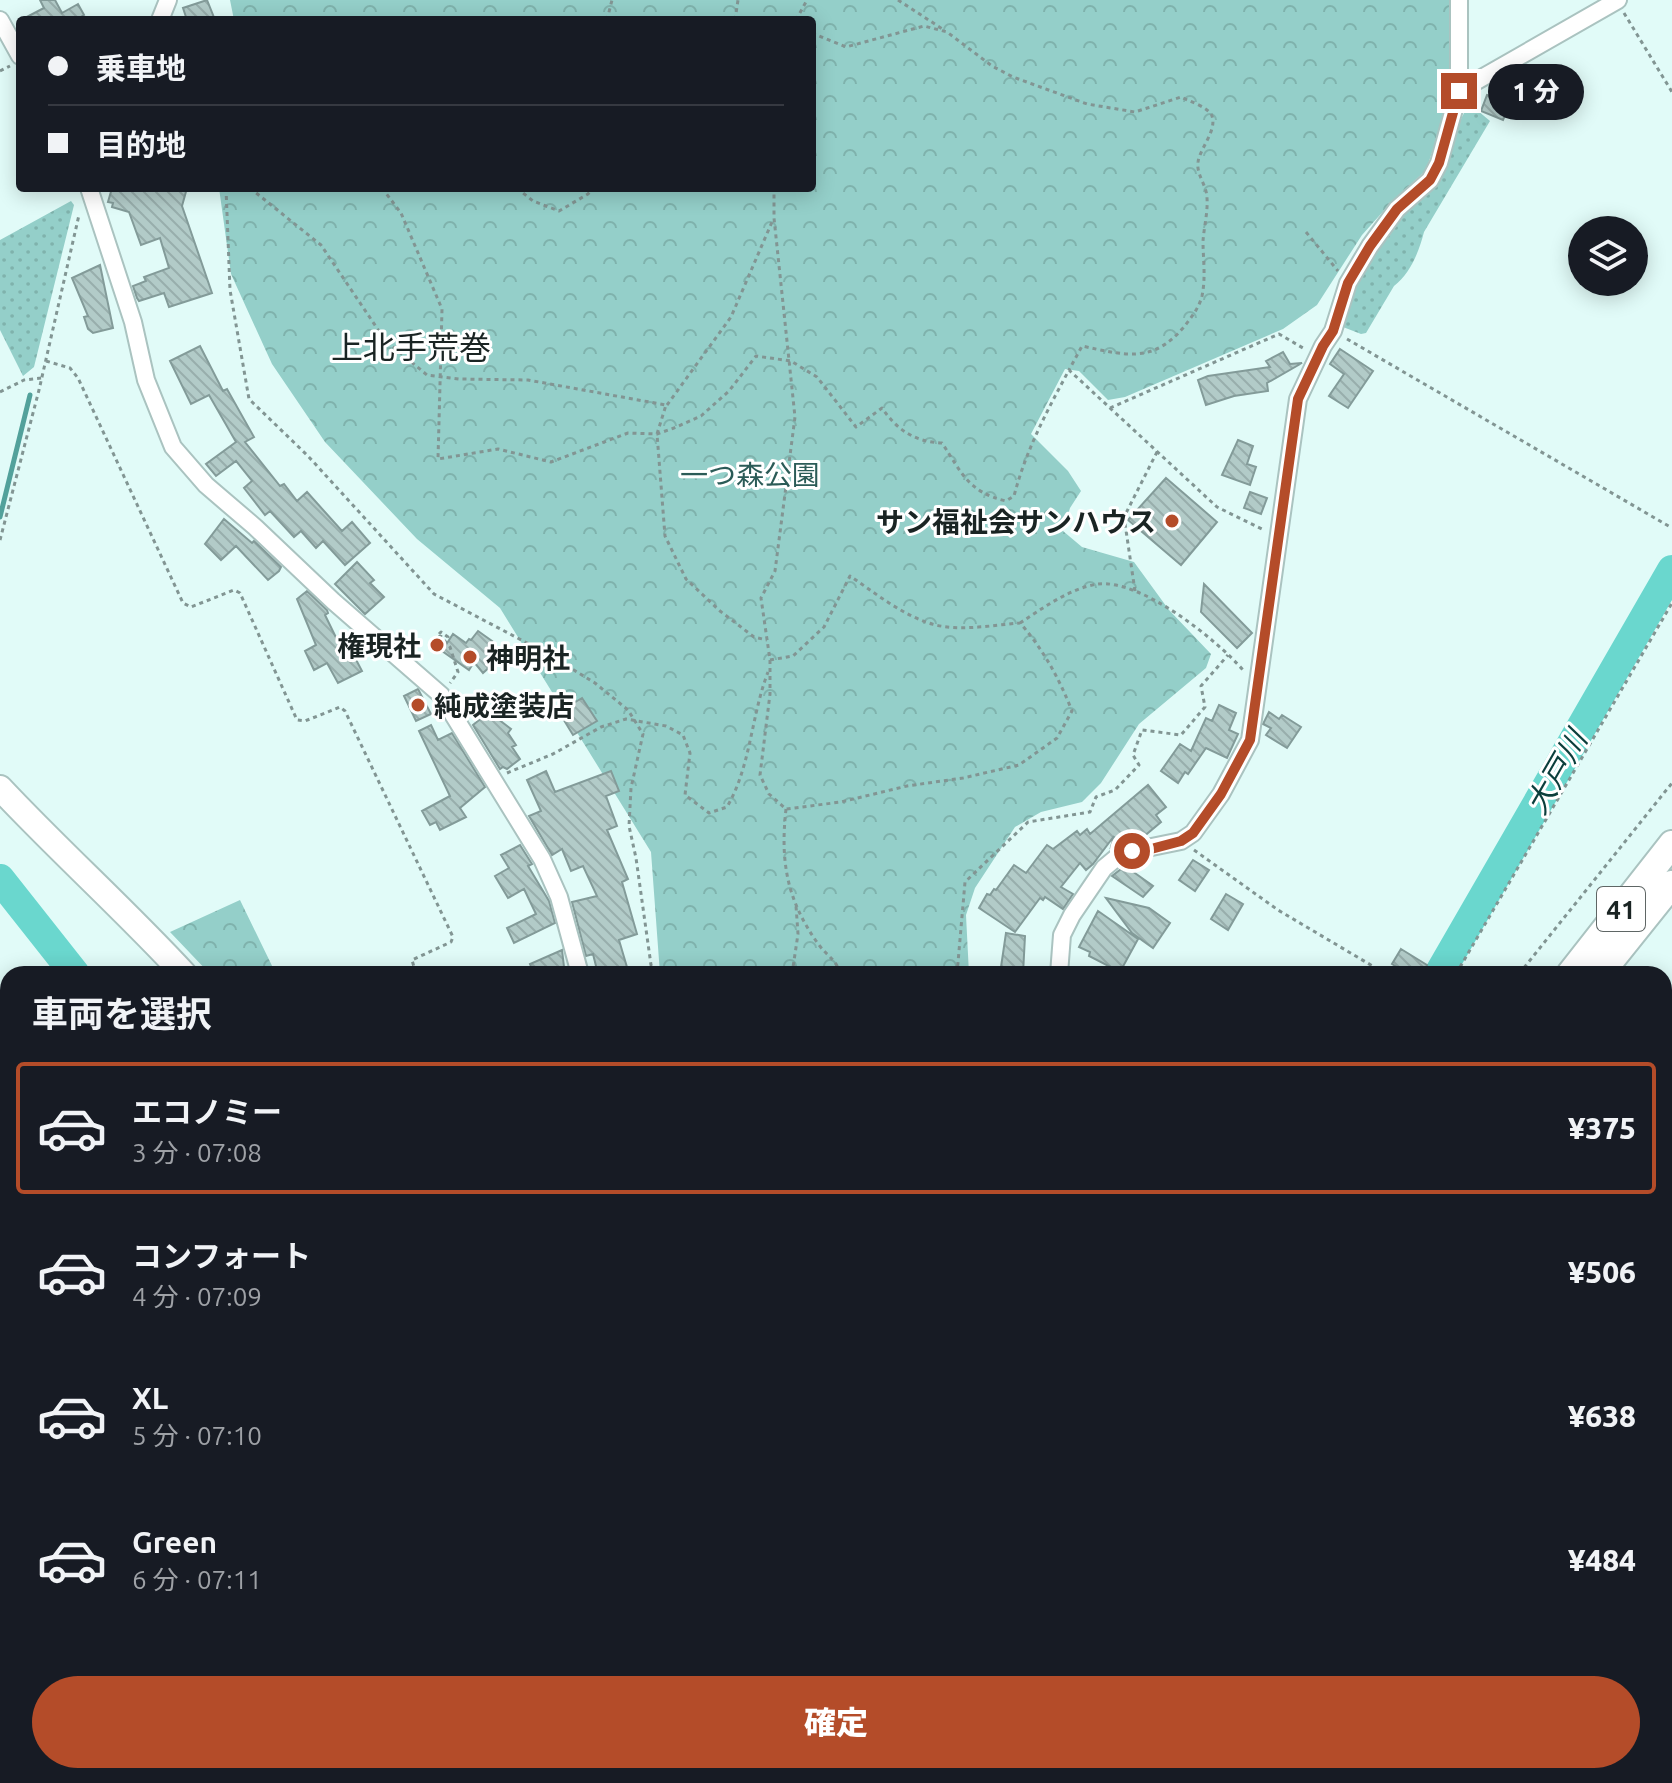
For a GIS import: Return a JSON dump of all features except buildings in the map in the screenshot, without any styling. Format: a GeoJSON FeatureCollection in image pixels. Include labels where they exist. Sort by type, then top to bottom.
{"type":"FeatureCollection","features":[{"type":"Feature","properties":{"kind":"main road","name":"41"},"geometry":{"type":"LineString","coordinates":[[1576,966],[1672,844]]}},
{"type":"Feature","properties":{"kind":"main road","name":"41"},"geometry":{"type":"LineString","coordinates":[[1606,966],[1672,884]]}},
{"type":"Feature","properties":{"kind":"street"},"geometry":{"type":"LineString","coordinates":[[1060,966],[1062,935],[1104,868],[1132,851],[1181,841],[1193,833],[1221,794],[1250,740],[1298,399],[1333,331],[1348,283],[1370,246],[1397,209],[1430,180],[1439,163],[1459,91],[1459,0]]}},
{"type":"Feature","properties":{"kind":"street"},"geometry":{"type":"LineString","coordinates":[[1459,91],[1617,0]]}},
{"type":"Feature","properties":{"kind":"street"},"geometry":{"type":"LineString","coordinates":[[0,20],[16,49]]}},
{"type":"Feature","properties":{"kind":"street"},"geometry":{"type":"LineString","coordinates":[[93,192],[133,322],[146,380],[173,447],[206,485],[441,695],[542,859],[559,897],[578,966]]}},
{"type":"Feature","properties":{"kind":"street"},"geometry":{"type":"LineString","coordinates":[[0,788],[177,966]]}},
{"type":"Feature","properties":{"kind":"path"},"geometry":{"type":"LineString","coordinates":[[385,192],[401,213],[442,309],[438,459],[498,449],[551,462],[628,433],[657,434],[701,416],[729,391],[756,356],[791,361],[817,377],[856,427],[882,408],[894,426],[927,443],[942,443],[972,487],[987,497],[1006,501],[1014,496],[1022,465],[1042,418],[1082,346],[1127,355],[1160,349],[1180,332],[1195,313],[1204,284],[1203,244],[1208,201],[1197,163],[1211,130],[1212,116],[1209,111],[1181,97],[1135,112],[1087,104],[1002,71],[898,0]]}},
{"type":"Feature","properties":{"kind":"path"},"geometry":{"type":"LineString","coordinates":[[1617,0],[1672,92]]}},
{"type":"Feature","properties":{"kind":"path"},"geometry":{"type":"LineString","coordinates":[[816,35],[846,47],[924,26],[947,32]]}},
{"type":"Feature","properties":{"kind":"path"},"geometry":{"type":"LineString","coordinates":[[0,540],[42,378],[79,216],[91,192]]}},
{"type":"Feature","properties":{"kind":"path"},"geometry":{"type":"LineString","coordinates":[[226,192],[230,290],[249,399],[308,456],[434,594],[546,653],[595,683],[628,710],[643,734],[631,788],[629,826],[652,966]]}},
{"type":"Feature","properties":{"kind":"path"},"geometry":{"type":"LineString","coordinates":[[255,192],[321,245],[385,340],[427,375],[528,380],[666,405]]}},
{"type":"Feature","properties":{"kind":"path"},"geometry":{"type":"LineString","coordinates":[[522,192],[533,201],[559,211],[590,192]]}},
{"type":"Feature","properties":{"kind":"path"},"geometry":{"type":"LineString","coordinates":[[774,192],[774,218],[795,417],[775,571],[761,598],[770,660],[770,694],[760,775],[769,794],[786,809],[841,802],[1019,765],[1057,738],[1072,711],[1061,683],[1036,640],[1020,623]]}},
{"type":"Feature","properties":{"kind":"path"},"geometry":{"type":"LineString","coordinates":[[767,640],[754,637],[686,579],[665,536],[657,434],[666,405],[731,317],[774,218]]}},
{"type":"Feature","properties":{"kind":"path"},"geometry":{"type":"LineString","coordinates":[[1306,232],[1348,283]]}},
{"type":"Feature","properties":{"kind":"path"},"geometry":{"type":"LineString","coordinates":[[1333,331],[1672,528]]}},
{"type":"Feature","properties":{"kind":"path"},"geometry":{"type":"LineString","coordinates":[[1110,408],[1279,334],[1318,356]]}},
{"type":"Feature","properties":{"kind":"path"},"geometry":{"type":"LineString","coordinates":[[46,361],[70,368],[78,378],[183,603],[191,607],[234,590],[240,593],[297,720],[305,721],[340,707],[345,711],[453,937],[451,942],[412,960],[414,966]]}},
{"type":"Feature","properties":{"kind":"path"},"geometry":{"type":"LineString","coordinates":[[1069,370],[1217,507],[1278,537]]}},
{"type":"Feature","properties":{"kind":"path"},"geometry":{"type":"LineString","coordinates":[[0,392],[24,380],[42,378]]}},
{"type":"Feature","properties":{"kind":"path"},"geometry":{"type":"LineString","coordinates":[[1135,593],[1124,517],[1157,452]]}},
{"type":"Feature","properties":{"kind":"path"},"geometry":{"type":"LineString","coordinates":[[770,660],[793,656],[824,627],[850,576],[902,610],[933,625],[965,628],[1020,623],[1080,588],[1100,584],[1116,585],[1166,605],[1200,629],[1258,688]]}},
{"type":"Feature","properties":{"kind":"path"},"geometry":{"type":"LineString","coordinates":[[1461,966],[1672,603]]}},
{"type":"Feature","properties":{"kind":"path"},"geometry":{"type":"LineString","coordinates":[[445,641],[455,661],[458,672],[455,676]]}},
{"type":"Feature","properties":{"kind":"path"},"geometry":{"type":"LineString","coordinates":[[958,966],[965,882],[1028,822],[1090,812],[1096,797],[1115,790],[1139,765],[1133,755],[1142,730],[1181,735],[1205,707],[1201,686],[1228,655]]}},
{"type":"Feature","properties":{"kind":"path"},"geometry":{"type":"LineString","coordinates":[[493,779],[553,754],[601,727],[626,719],[666,726],[683,735],[690,753],[685,795],[709,813],[727,807],[739,787],[760,693],[770,668]]}},
{"type":"Feature","properties":{"kind":"path"},"geometry":{"type":"LineString","coordinates":[[1525,966],[1672,783]]}},
{"type":"Feature","properties":{"kind":"path"},"geometry":{"type":"LineString","coordinates":[[786,809],[783,838],[789,892],[820,947],[838,966]]}},
{"type":"Feature","properties":{"kind":"path"},"geometry":{"type":"LineString","coordinates":[[1181,841],[1219,871],[1278,910],[1372,966]]}},
{"type":"Feature","properties":{"kind":"path"},"geometry":{"type":"LineString","coordinates":[[793,966],[798,934],[796,905]]}},
{"type":"Feature","properties":{"kind":"green space","name":"一つ森公園"},"geometry":{"type":"Polygon","coordinates":[[[230,0],[1453,0],[1450,87],[1426,170],[1362,235],[1317,305],[1283,329],[1125,397],[1108,400],[1079,371],[1065,369],[1031,434],[1068,471],[1081,491],[1070,508],[1063,531],[1082,547],[1134,562],[1169,610],[1211,654],[1206,668],[1139,724],[1101,783],[1082,802],[1041,812],[1015,827],[975,888],[966,915],[969,966],[659,966],[651,852],[500,608],[417,539],[325,442],[272,364],[231,274],[220,192],[816,192],[816,16],[233,16],[230,0]]]}},
{"type":"Feature","properties":{"kind":"green space"},"geometry":{"type":"Polygon","coordinates":[[[1471,105],[1490,121],[1424,232],[1410,268],[1394,286],[1366,333],[1343,327],[1342,323],[1374,249],[1389,227],[1442,172],[1451,155],[1462,117],[1471,105]]]}},
{"type":"Feature","properties":{"kind":"green space"},"geometry":{"type":"Polygon","coordinates":[[[71,201],[74,205],[34,367],[23,376],[0,330],[0,240],[71,201]]]}},
{"type":"Feature","properties":{"kind":"green space"},"geometry":{"type":"Polygon","coordinates":[[[240,900],[272,966],[202,966],[170,932],[240,900]]]}},
{"type":"Feature","properties":{"kind":"waterway"},"geometry":{"type":"LineString","coordinates":[[0,517],[30,395]]}},
{"type":"Feature","properties":{"kind":"waterway","name":"大戸川"},"geometry":{"type":"LineString","coordinates":[[1444,966],[1672,570]]}},
{"type":"Feature","properties":{"kind":"waterway"},"geometry":{"type":"LineString","coordinates":[[0,879],[69,966]]}},
{"type":"Feature","properties":{"kind":"place","name":"サン福祉会サンハウス"},"geometry":{"type":"Point","coordinates":[1172,521]}},
{"type":"Feature","properties":{"kind":"place","name":"権現社"},"geometry":{"type":"Point","coordinates":[437,645]}},
{"type":"Feature","properties":{"kind":"place","name":"神明社"},"geometry":{"type":"Point","coordinates":[470,657]}},
{"type":"Feature","properties":{"kind":"place","name":"純成塗装店"},"geometry":{"type":"Point","coordinates":[418,705]}},
{"type":"Feature","properties":{"kind":"district","name":"上北手荒巻"},"geometry":{"type":"Point","coordinates":[411,347]}},
{"type":"Feature","properties":{"kind":"route"},"geometry":{"type":"LineString","coordinates":[[1132,851],[1181,841],[1193,833],[1221,794],[1250,740],[1298,399],[1333,331],[1348,283],[1370,246],[1397,209],[1430,180],[1439,163],[1459,91]]}}]}
